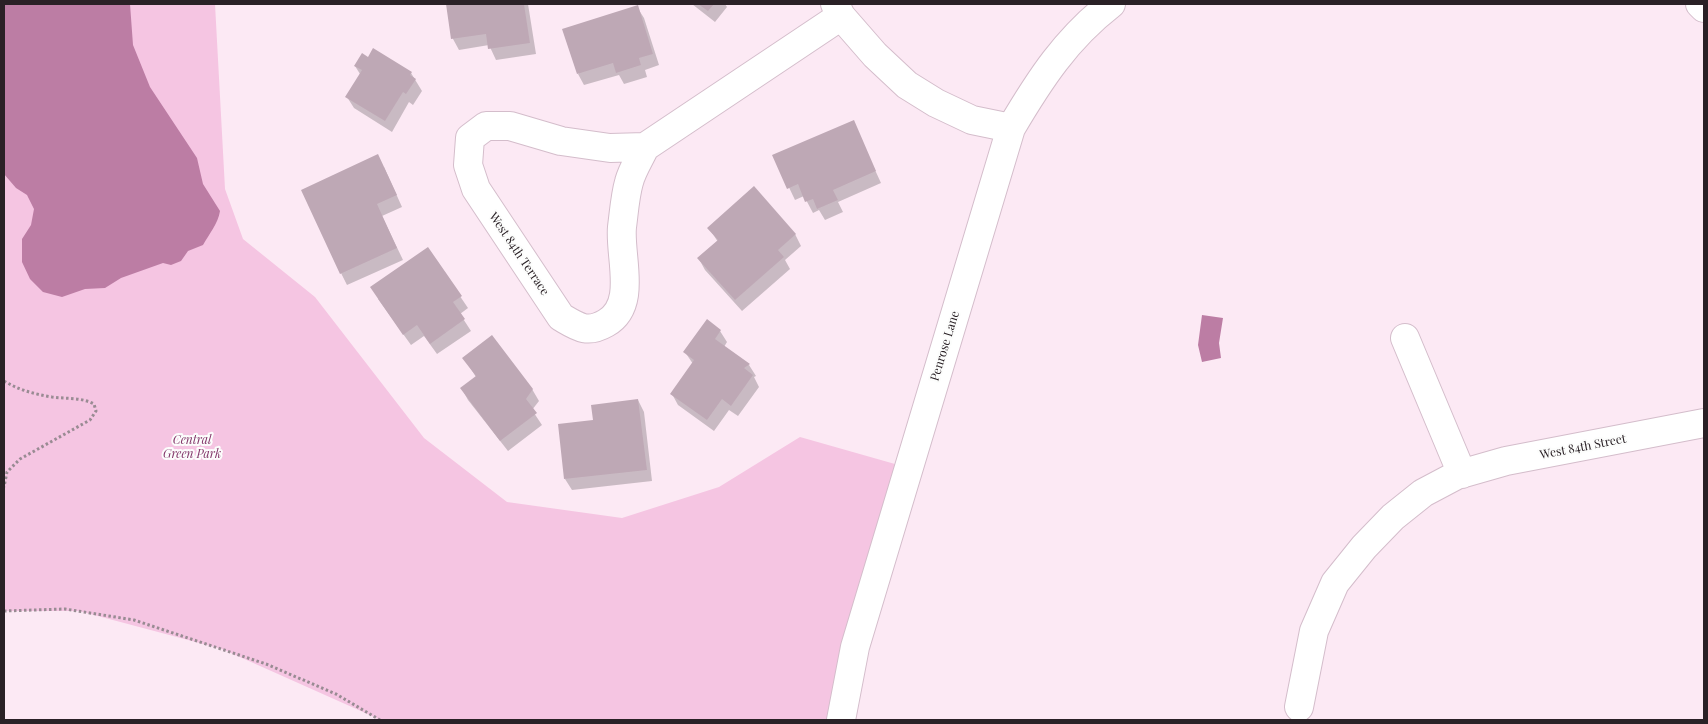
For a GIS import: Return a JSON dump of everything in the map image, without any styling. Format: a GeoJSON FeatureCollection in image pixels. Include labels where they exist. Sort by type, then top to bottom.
{"type":"FeatureCollection","features":[{"type":"Feature","properties":{"kind":"street","name":"Penrose Lane"},"geometry":{"type":"LineString","coordinates":[[842,720],[856,647],[1011,128],[1058,55],[1089,21],[1111,4]]}},
{"type":"Feature","properties":{"kind":"street"},"geometry":{"type":"LineString","coordinates":[[1700,4],[1704,8]]}},
{"type":"Feature","properties":{"kind":"street"},"geometry":{"type":"LineString","coordinates":[[645,147],[838,10],[875,55],[907,85],[936,104],[972,120],[1011,128]]}},
{"type":"Feature","properties":{"kind":"street","name":"West 84th Terrace"},"geometry":{"type":"LineString","coordinates":[[486,126],[510,126],[561,141],[610,148],[645,147],[629,181],[622,229],[625,276],[623,301],[613,320],[599,328],[581,329],[561,316],[476,189],[468,166],[470,138],[486,126]]}},
{"type":"Feature","properties":{"kind":"street"},"geometry":{"type":"LineString","coordinates":[[1405,338],[1462,474]]}},
{"type":"Feature","properties":{"kind":"street","name":"West 84th Street"},"geometry":{"type":"LineString","coordinates":[[1299,707],[1314,631],[1336,583],[1364,547],[1393,517],[1423,493],[1462,474],[1506,462],[1704,423]]}},
{"type":"Feature","properties":{"kind":"path"},"geometry":{"type":"LineString","coordinates":[[4,381],[18,389],[52,397],[86,400],[94,404],[96,411],[90,420],[20,459],[7,472],[4,487]]}},
{"type":"Feature","properties":{"kind":"path"},"geometry":{"type":"LineString","coordinates":[[4,611],[65,609],[134,620],[266,664],[336,694],[380,720]]}},
{"type":"Feature","properties":{"kind":"green space","name":"Central Green Park"},"geometry":{"type":"Polygon","coordinates":[[[4,4],[215,4],[225,189],[243,239],[315,297],[424,438],[507,502],[622,518],[719,487],[800,437],[909,468],[841,720],[380,720],[222,649],[79,611],[4,611],[4,4]]]}},
{"type":"Feature","properties":{"kind":"shaded area"},"geometry":{"type":"Polygon","coordinates":[[[4,4],[130,4],[133,45],[150,87],[197,158],[203,184],[220,211],[215,225],[203,245],[188,251],[181,261],[171,265],[163,263],[121,278],[105,288],[85,289],[62,297],[43,292],[30,279],[22,262],[22,239],[31,225],[34,209],[27,195],[16,188],[4,174],[4,4]]]}},
{"type":"Feature","properties":{"kind":"shaded area"},"geometry":{"type":"Polygon","coordinates":[[[1202,315],[1223,318],[1219,343],[1221,358],[1202,362],[1198,345],[1202,315]]]}},
{"type":"Feature","properties":{"kind":"building"},"geometry":{"type":"Polygon","coordinates":[[[446,4],[524,4],[530,43],[488,49],[486,34],[451,39],[446,4]]]}},
{"type":"Feature","properties":{"kind":"building"},"geometry":{"type":"Polygon","coordinates":[[[698,4],[714,4],[708,11],[698,4]]]}},
{"type":"Feature","properties":{"kind":"building"},"geometry":{"type":"Polygon","coordinates":[[[638,5],[653,54],[639,58],[641,65],[616,73],[613,63],[577,74],[562,29],[638,5]]]}},
{"type":"Feature","properties":{"kind":"building"},"geometry":{"type":"Polygon","coordinates":[[[373,48],[412,72],[410,75],[416,79],[406,94],[403,92],[385,121],[345,97],[362,70],[354,66],[362,53],[368,57],[373,48]]]}},
{"type":"Feature","properties":{"kind":"building"},"geometry":{"type":"Polygon","coordinates":[[[854,120],[876,171],[833,190],[838,200],[817,209],[813,199],[805,202],[798,184],[787,189],[772,155],[854,120]]]}},
{"type":"Feature","properties":{"kind":"building"},"geometry":{"type":"Polygon","coordinates":[[[378,154],[397,195],[377,204],[397,248],[340,274],[301,190],[378,154]]]}},
{"type":"Feature","properties":{"kind":"building"},"geometry":{"type":"Polygon","coordinates":[[[754,186],[796,234],[778,250],[784,257],[735,300],[697,258],[718,240],[707,228],[754,186]]]}},
{"type":"Feature","properties":{"kind":"building"},"geometry":{"type":"Polygon","coordinates":[[[428,247],[462,296],[453,302],[465,319],[430,344],[417,325],[403,335],[370,287],[428,247]]]}},
{"type":"Feature","properties":{"kind":"building"},"geometry":{"type":"Polygon","coordinates":[[[707,319],[721,330],[715,339],[750,364],[744,368],[753,375],[731,406],[722,399],[707,420],[670,394],[694,360],[683,352],[707,319]]]}},
{"type":"Feature","properties":{"kind":"building"},"geometry":{"type":"Polygon","coordinates":[[[492,335],[533,389],[526,399],[537,413],[500,441],[460,388],[476,376],[462,358],[492,335]]]}},
{"type":"Feature","properties":{"kind":"building"},"geometry":{"type":"Polygon","coordinates":[[[638,399],[647,470],[564,479],[558,424],[593,420],[591,405],[638,399]]]}}]}
